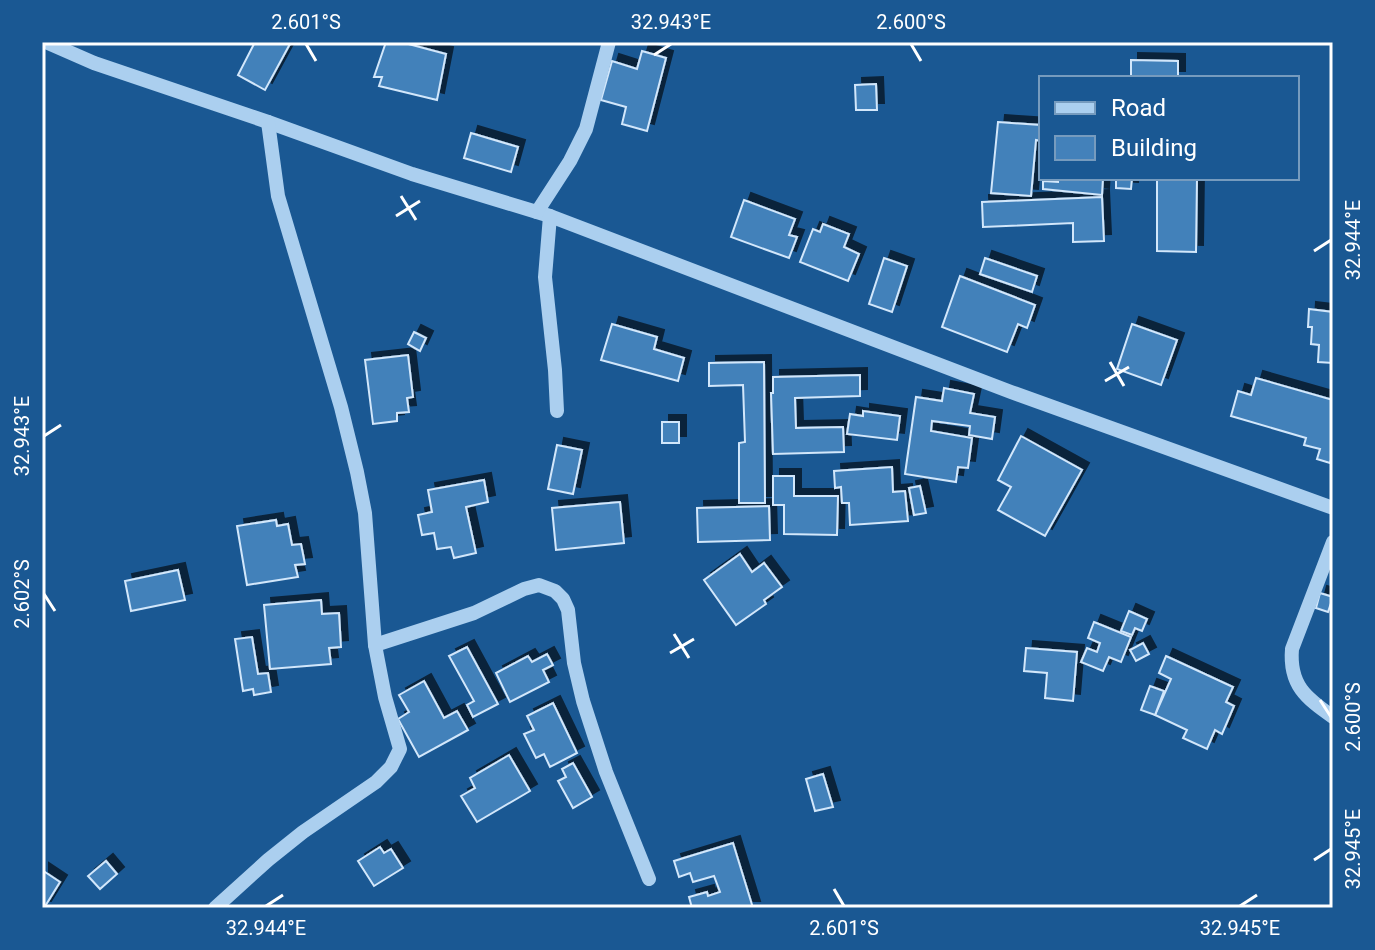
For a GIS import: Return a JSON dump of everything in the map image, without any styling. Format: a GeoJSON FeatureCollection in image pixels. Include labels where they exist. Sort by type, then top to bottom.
{"type":"FeatureCollection","features":[{"type":"Feature","properties":{"kind":"street"},"geometry":{"type":"LineString","coordinates":[[46,42],[94,63],[412,174],[544,214],[1011,392],[1333,508]]}},
{"type":"Feature","properties":{"kind":"street"},"geometry":{"type":"LineString","coordinates":[[557,411],[545,277],[544,214],[586,129],[609,42]]}},
{"type":"Feature","properties":{"kind":"street"},"geometry":{"type":"LineString","coordinates":[[215,908],[303,832],[376,782],[391,767],[400,749],[385,697],[375,645],[362,500],[341,407],[278,196],[268,122]]}},
{"type":"Feature","properties":{"kind":"street"},"geometry":{"type":"LineString","coordinates":[[1333,542],[1292,649],[1290,666],[1300,690],[1333,717]]}},
{"type":"Feature","properties":{"kind":"street"},"geometry":{"type":"LineString","coordinates":[[375,645],[474,613],[524,589],[539,585],[555,591],[568,610],[580,689],[606,772],[649,879]]}},
{"type":"Feature","properties":{"kind":"building"},"geometry":{"type":"Polygon","coordinates":[[[255,42],[291,42],[265,90],[238,75],[255,42]]]}},
{"type":"Feature","properties":{"kind":"building"},"geometry":{"type":"Polygon","coordinates":[[[386,42],[401,42],[446,54],[437,100],[379,86],[382,77],[374,77],[386,42]]]}},
{"type":"Feature","properties":{"kind":"building"},"geometry":{"type":"Polygon","coordinates":[[[642,51],[666,58],[647,131],[622,124],[626,107],[601,100],[612,61],[637,69],[642,51]]]}},
{"type":"Feature","properties":{"kind":"building"},"geometry":{"type":"Polygon","coordinates":[[[1131,60],[1178,61],[1178,76],[1131,76],[1131,60]]]}},
{"type":"Feature","properties":{"kind":"building"},"geometry":{"type":"Polygon","coordinates":[[[876,84],[877,110],[856,110],[855,85],[876,84]]]}},
{"type":"Feature","properties":{"kind":"building"},"geometry":{"type":"Polygon","coordinates":[[[998,122],[1039,125],[1031,196],[991,193],[998,122]]]}},
{"type":"Feature","properties":{"kind":"building"},"geometry":{"type":"Polygon","coordinates":[[[471,133],[518,147],[511,172],[464,158],[471,133]]]}},
{"type":"Feature","properties":{"kind":"building"},"geometry":{"type":"Polygon","coordinates":[[[1103,180],[1102,195],[1043,189],[1043,181],[1103,180]]]}},
{"type":"Feature","properties":{"kind":"building"},"geometry":{"type":"Polygon","coordinates":[[[1116,180],[1132,180],[1131,189],[1116,188],[1116,180]]]}},
{"type":"Feature","properties":{"kind":"building"},"geometry":{"type":"Polygon","coordinates":[[[1157,180],[1197,180],[1196,252],[1157,251],[1157,180]]]}},
{"type":"Feature","properties":{"kind":"building"},"geometry":{"type":"Polygon","coordinates":[[[1102,197],[1104,241],[1073,242],[1073,223],[983,227],[982,202],[1102,197]]]}},
{"type":"Feature","properties":{"kind":"building"},"geometry":{"type":"Polygon","coordinates":[[[744,200],[795,219],[789,235],[797,237],[789,258],[731,237],[744,200]]]}},
{"type":"Feature","properties":{"kind":"building"},"geometry":{"type":"Polygon","coordinates":[[[823,224],[849,234],[844,247],[859,254],[848,281],[800,262],[813,229],[820,232],[823,224]]]}},
{"type":"Feature","properties":{"kind":"building"},"geometry":{"type":"Polygon","coordinates":[[[884,258],[907,266],[892,312],[869,304],[884,258]]]}},
{"type":"Feature","properties":{"kind":"building"},"geometry":{"type":"Polygon","coordinates":[[[985,258],[1037,276],[1032,292],[980,274],[985,258]]]}},
{"type":"Feature","properties":{"kind":"building"},"geometry":{"type":"Polygon","coordinates":[[[960,276],[1035,305],[1027,328],[1018,324],[1007,352],[942,327],[960,276]]]}},
{"type":"Feature","properties":{"kind":"building"},"geometry":{"type":"Polygon","coordinates":[[[1309,309],[1333,312],[1333,363],[1318,362],[1319,345],[1311,344],[1312,327],[1308,327],[1309,309]]]}},
{"type":"Feature","properties":{"kind":"building"},"geometry":{"type":"Polygon","coordinates":[[[612,324],[657,337],[654,349],[684,358],[678,381],[601,360],[612,324]]]}},
{"type":"Feature","properties":{"kind":"building"},"geometry":{"type":"Polygon","coordinates":[[[1132,324],[1177,340],[1161,385],[1117,369],[1132,324]]]}},
{"type":"Feature","properties":{"kind":"building"},"geometry":{"type":"Polygon","coordinates":[[[414,332],[426,338],[420,351],[408,344],[414,332]]]}},
{"type":"Feature","properties":{"kind":"building"},"geometry":{"type":"Polygon","coordinates":[[[408,355],[413,397],[407,398],[409,412],[397,413],[397,421],[373,424],[365,360],[408,355]]]}},
{"type":"Feature","properties":{"kind":"building"},"geometry":{"type":"Polygon","coordinates":[[[764,362],[765,503],[739,503],[739,443],[745,442],[743,385],[709,386],[709,363],[764,362]]]}},
{"type":"Feature","properties":{"kind":"building"},"geometry":{"type":"Polygon","coordinates":[[[860,375],[860,396],[795,398],[796,428],[843,427],[844,452],[773,454],[773,377],[860,375]]]}},
{"type":"Feature","properties":{"kind":"building"},"geometry":{"type":"Polygon","coordinates":[[[1256,378],[1333,400],[1333,454],[1330,463],[1317,459],[1320,449],[1304,445],[1306,438],[1231,416],[1238,391],[1251,395],[1256,378]]]}},
{"type":"Feature","properties":{"kind":"building"},"geometry":{"type":"Polygon","coordinates":[[[944,388],[974,394],[970,413],[995,417],[992,439],[969,435],[970,426],[932,421],[931,431],[972,438],[968,468],[958,467],[956,482],[905,474],[916,397],[942,401],[944,388]]]}},
{"type":"Feature","properties":{"kind":"building"},"geometry":{"type":"Polygon","coordinates":[[[863,411],[900,416],[897,440],[847,434],[850,414],[863,416],[863,411]]]}},
{"type":"Feature","properties":{"kind":"building"},"geometry":{"type":"Polygon","coordinates":[[[662,422],[679,422],[679,443],[662,443],[662,422]]]}},
{"type":"Feature","properties":{"kind":"building"},"geometry":{"type":"Polygon","coordinates":[[[1021,436],[1082,470],[1045,536],[998,510],[1011,487],[998,480],[1021,436]]]}},
{"type":"Feature","properties":{"kind":"building"},"geometry":{"type":"Polygon","coordinates":[[[557,445],[582,450],[573,494],[548,489],[557,445]]]}},
{"type":"Feature","properties":{"kind":"building"},"geometry":{"type":"Polygon","coordinates":[[[892,467],[893,492],[905,491],[908,521],[850,525],[849,503],[842,503],[841,487],[835,488],[834,471],[892,467]]]}},
{"type":"Feature","properties":{"kind":"building"},"geometry":{"type":"Polygon","coordinates":[[[773,476],[794,476],[794,496],[838,496],[837,535],[784,534],[784,505],[773,505],[773,476]]]}},
{"type":"Feature","properties":{"kind":"building"},"geometry":{"type":"Polygon","coordinates":[[[484,480],[488,502],[466,507],[476,553],[454,558],[451,547],[437,549],[434,533],[422,535],[418,515],[432,512],[428,490],[484,480]]]}},
{"type":"Feature","properties":{"kind":"building"},"geometry":{"type":"Polygon","coordinates":[[[920,486],[926,513],[914,515],[909,488],[920,486]]]}},
{"type":"Feature","properties":{"kind":"building"},"geometry":{"type":"Polygon","coordinates":[[[620,502],[624,543],[556,550],[552,508],[620,502]]]}},
{"type":"Feature","properties":{"kind":"building"},"geometry":{"type":"Polygon","coordinates":[[[769,506],[770,540],[698,542],[697,508],[769,506]]]}},
{"type":"Feature","properties":{"kind":"building"},"geometry":{"type":"Polygon","coordinates":[[[276,520],[277,526],[288,524],[292,545],[301,544],[305,564],[295,565],[298,577],[247,585],[237,526],[276,520]]]}},
{"type":"Feature","properties":{"kind":"building"},"geometry":{"type":"Polygon","coordinates":[[[740,554],[752,572],[764,563],[782,587],[764,600],[766,604],[736,625],[704,580],[740,554]]]}},
{"type":"Feature","properties":{"kind":"building"},"geometry":{"type":"Polygon","coordinates":[[[178,570],[185,600],[131,611],[125,581],[178,570]]]}},
{"type":"Feature","properties":{"kind":"building"},"geometry":{"type":"Polygon","coordinates":[[[1320,593],[1333,597],[1328,612],[1316,608],[1320,593]]]}},
{"type":"Feature","properties":{"kind":"building"},"geometry":{"type":"Polygon","coordinates":[[[321,600],[322,614],[339,613],[341,647],[329,648],[331,664],[270,669],[264,605],[321,600]]]}},
{"type":"Feature","properties":{"kind":"building"},"geometry":{"type":"Polygon","coordinates":[[[1129,611],[1147,619],[1142,631],[1135,628],[1132,635],[1121,631],[1129,611]]]}},
{"type":"Feature","properties":{"kind":"building"},"geometry":{"type":"Polygon","coordinates":[[[1094,622],[1131,637],[1121,662],[1109,657],[1103,671],[1081,662],[1087,648],[1097,652],[1100,643],[1088,638],[1094,622]]]}},
{"type":"Feature","properties":{"kind":"building"},"geometry":{"type":"Polygon","coordinates":[[[252,637],[258,674],[268,673],[271,692],[254,695],[253,689],[243,691],[235,639],[252,637]]]}},
{"type":"Feature","properties":{"kind":"building"},"geometry":{"type":"Polygon","coordinates":[[[1143,643],[1149,654],[1136,661],[1130,650],[1143,643]]]}},
{"type":"Feature","properties":{"kind":"building"},"geometry":{"type":"Polygon","coordinates":[[[467,647],[498,704],[473,717],[467,705],[474,701],[449,656],[467,647]]]}},
{"type":"Feature","properties":{"kind":"building"},"geometry":{"type":"Polygon","coordinates":[[[1026,648],[1077,652],[1073,701],[1045,698],[1047,673],[1024,671],[1026,648]]]}},
{"type":"Feature","properties":{"kind":"building"},"geometry":{"type":"Polygon","coordinates":[[[547,654],[553,665],[543,670],[549,682],[510,702],[496,673],[528,656],[532,662],[547,654]]]}},
{"type":"Feature","properties":{"kind":"building"},"geometry":{"type":"Polygon","coordinates":[[[1166,656],[1233,687],[1226,702],[1234,706],[1222,734],[1215,730],[1207,749],[1183,738],[1187,730],[1155,715],[1171,679],[1159,673],[1166,656]]]}},
{"type":"Feature","properties":{"kind":"building"},"geometry":{"type":"Polygon","coordinates":[[[424,681],[444,718],[457,711],[468,730],[419,757],[398,719],[409,712],[399,695],[424,681]]]}},
{"type":"Feature","properties":{"kind":"building"},"geometry":{"type":"Polygon","coordinates":[[[1150,686],[1164,691],[1155,715],[1141,710],[1150,686]]]}},
{"type":"Feature","properties":{"kind":"building"},"geometry":{"type":"Polygon","coordinates":[[[553,703],[577,753],[550,767],[544,754],[536,758],[524,734],[534,730],[527,716],[553,703]]]}},
{"type":"Feature","properties":{"kind":"building"},"geometry":{"type":"Polygon","coordinates":[[[509,755],[530,791],[477,822],[461,796],[475,788],[470,778],[509,755]]]}},
{"type":"Feature","properties":{"kind":"building"},"geometry":{"type":"Polygon","coordinates":[[[573,763],[592,797],[573,808],[558,781],[566,777],[562,769],[573,763]]]}},
{"type":"Feature","properties":{"kind":"building"},"geometry":{"type":"Polygon","coordinates":[[[823,774],[833,807],[815,811],[806,779],[823,774]]]}},
{"type":"Feature","properties":{"kind":"building"},"geometry":{"type":"Polygon","coordinates":[[[733,843],[753,908],[692,908],[689,897],[720,892],[714,876],[693,882],[690,873],[679,877],[674,861],[733,843]]]}},
{"type":"Feature","properties":{"kind":"building"},"geometry":{"type":"Polygon","coordinates":[[[380,847],[384,853],[391,849],[403,868],[374,886],[358,861],[380,847]]]}},
{"type":"Feature","properties":{"kind":"building"},"geometry":{"type":"Polygon","coordinates":[[[106,861],[117,874],[100,889],[88,876],[106,861]]]}},
{"type":"Feature","properties":{"kind":"building"},"geometry":{"type":"Polygon","coordinates":[[[42,870],[60,882],[44,908],[42,908],[42,870]]]}}]}
